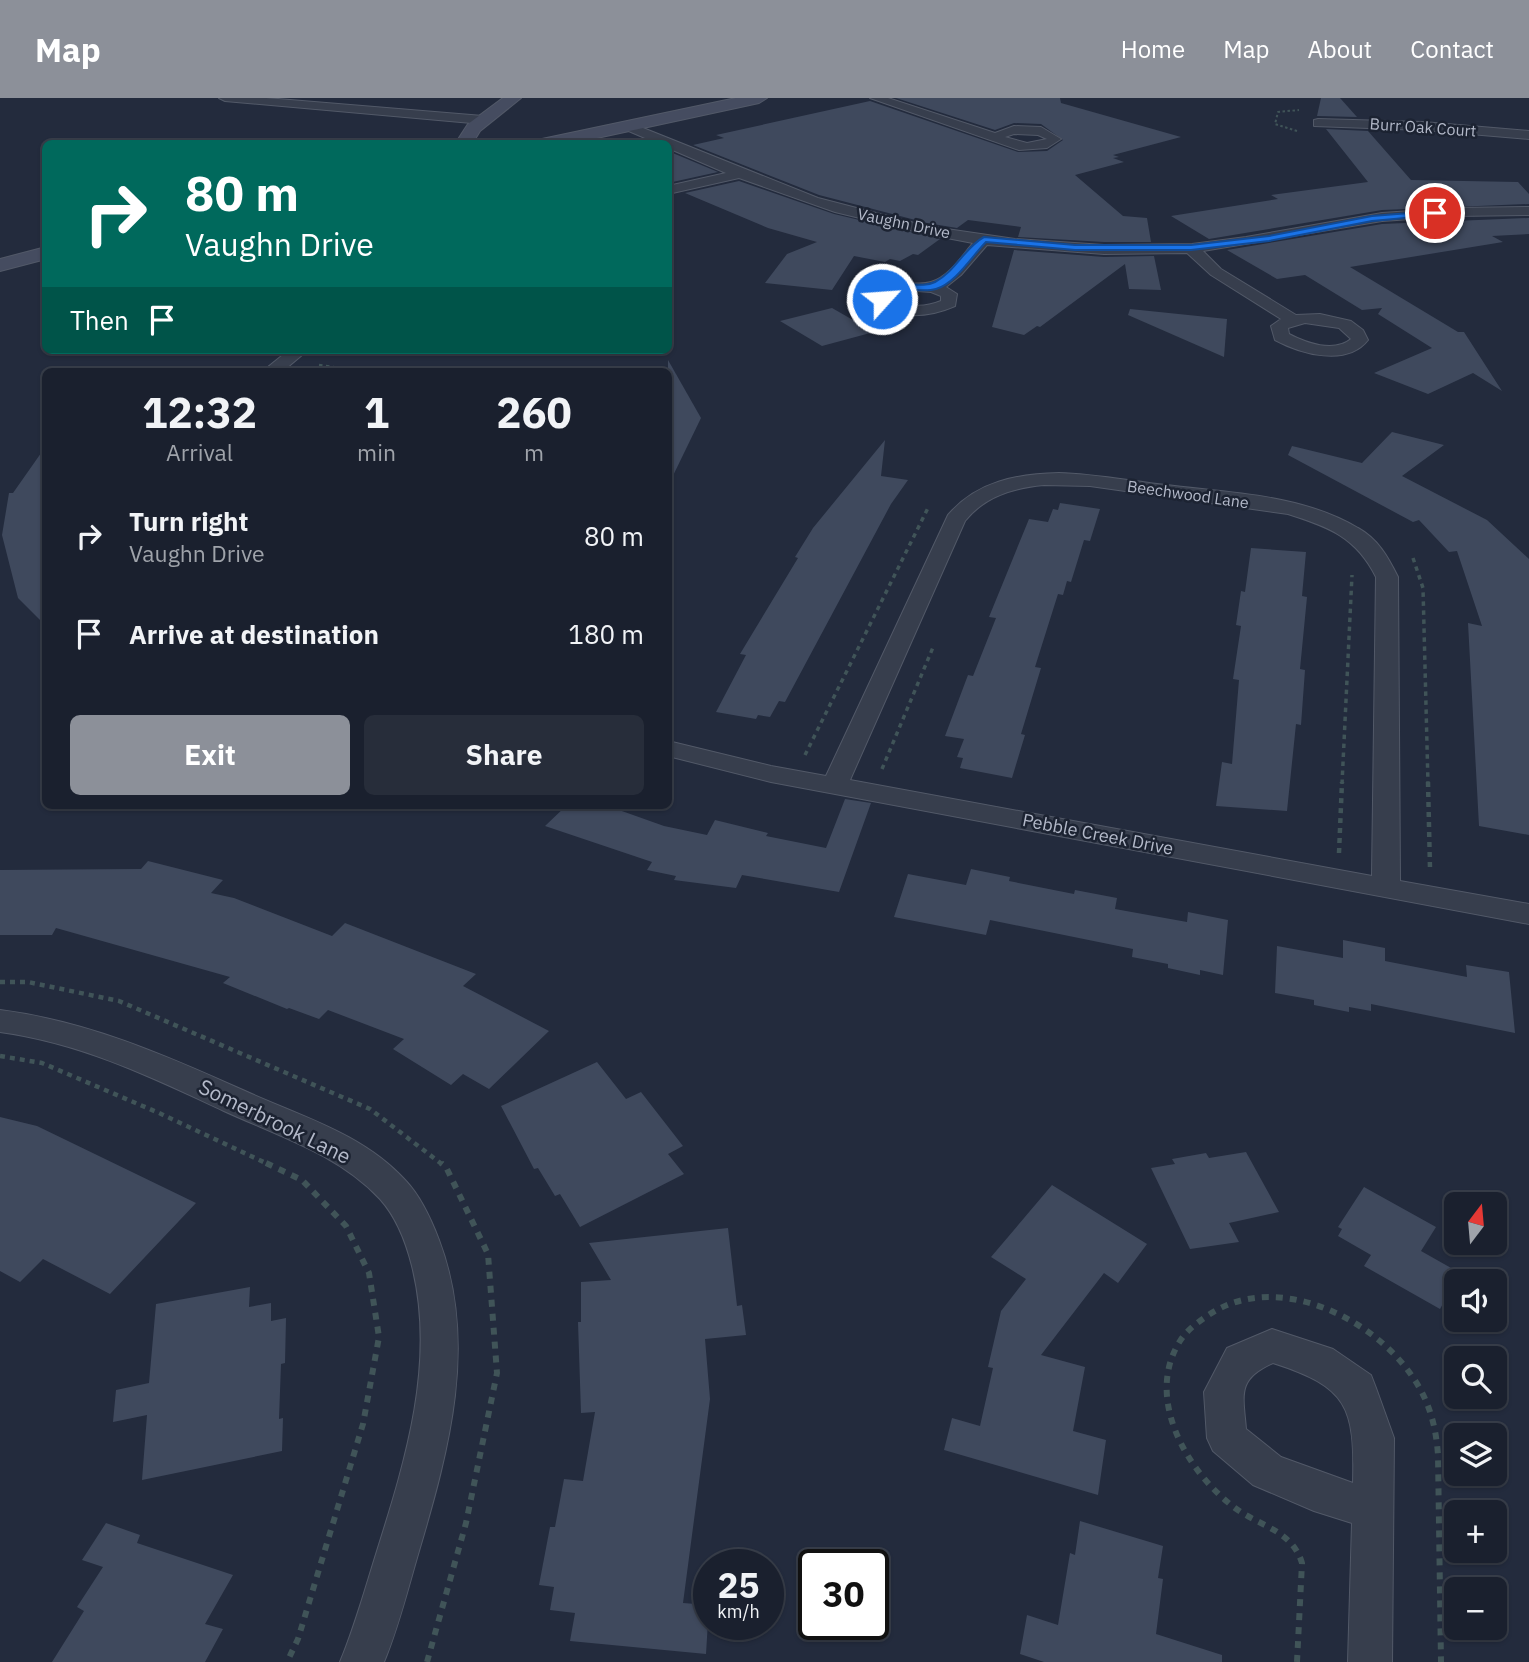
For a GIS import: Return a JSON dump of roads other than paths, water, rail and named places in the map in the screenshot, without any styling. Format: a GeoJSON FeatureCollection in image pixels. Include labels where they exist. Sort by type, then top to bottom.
{"type":"FeatureCollection","features":[{"type":"Feature","properties":{"kind":"street"},"geometry":{"type":"LineString","coordinates":[[225,98],[483,120]]}},
{"type":"Feature","properties":{"kind":"street"},"geometry":{"type":"LineString","coordinates":[[466,140],[483,120],[513,98]]}},
{"type":"Feature","properties":{"kind":"street"},"geometry":{"type":"LineString","coordinates":[[561,140],[760,98]]}},
{"type":"Feature","properties":{"kind":"street"},"geometry":{"type":"LineString","coordinates":[[876,98],[998,138]]}},
{"type":"Feature","properties":{"kind":"street","name":"Burr Oak Court"},"geometry":{"type":"LineString","coordinates":[[1318,123],[1409,125],[1529,135]]}},
{"type":"Feature","properties":{"kind":"street","name":"Vaughn Drive"},"geometry":{"type":"LineString","coordinates":[[628,126],[662,140]]}},
{"type":"Feature","properties":{"kind":"street","name":"Vaughn Drive"},"geometry":{"type":"LineString","coordinates":[[672,144],[841,210],[984,239],[1075,248],[1191,248],[1269,239],[1372,218],[1457,212],[1529,211]]}},
{"type":"Feature","properties":{"kind":"street"},"geometry":{"type":"LineString","coordinates":[[672,189],[742,173]]}},
{"type":"Feature","properties":{"kind":"street"},"geometry":{"type":"LineString","coordinates":[[934,287],[951,274],[984,239]]}},
{"type":"Feature","properties":{"kind":"street"},"geometry":{"type":"LineString","coordinates":[[1191,248],[1216,272],[1293,320]]}},
{"type":"Feature","properties":{"kind":"street"},"geometry":{"type":"LineString","coordinates":[[0,265],[42,254]]}},
{"type":"Feature","properties":{"kind":"street"},"geometry":{"type":"LineString","coordinates":[[279,368],[304,357]]}},
{"type":"Feature","properties":{"kind":"street","name":"Beechwood Lane"},"geometry":{"type":"LineString","coordinates":[[835,785],[955,519],[965,505],[979,495],[1017,483],[1072,478],[1285,507],[1341,527],[1359,538],[1375,551],[1387,577],[1386,888]]}},
{"type":"Feature","properties":{"kind":"street","name":"Pebble Creek Drive"},"geometry":{"type":"LineString","coordinates":[[672,749],[771,774],[1529,914]]}},
{"type":"Feature","properties":{"kind":"street","name":"Somerbrook Lane"},"geometry":{"type":"LineString","coordinates":[[0,1021],[24,1023],[111,1045],[346,1151],[394,1191],[424,1240],[437,1298],[439,1375],[419,1478],[372,1637],[362,1662]]}},
{"type":"Feature","properties":{"kind":"street"},"geometry":{"type":"LineString","coordinates":[[1370,1662],[1374,1438],[1357,1388],[1320,1361],[1272,1346],[1240,1360],[1223,1392],[1227,1438],[1267,1471],[1314,1491],[1372,1508]]}}]}
